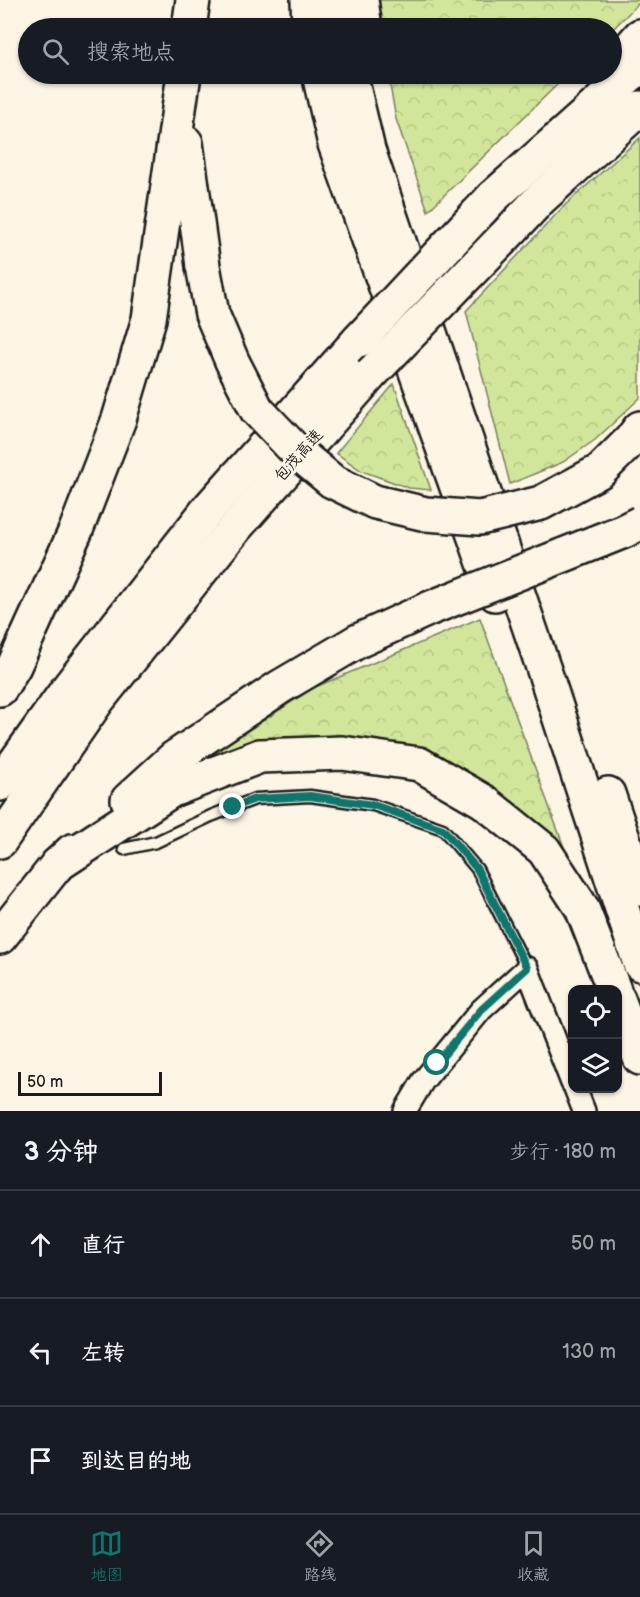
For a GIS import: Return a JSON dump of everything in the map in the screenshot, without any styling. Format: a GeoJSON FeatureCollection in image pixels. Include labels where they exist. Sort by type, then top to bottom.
{"type":"FeatureCollection","features":[{"type":"Feature","properties":{"kind":"highway"},"geometry":{"type":"LineString","coordinates":[[190,18],[193,0]]}},
{"type":"Feature","properties":{"kind":"highway"},"geometry":{"type":"LineString","coordinates":[[308,0],[309,18]]}},
{"type":"Feature","properties":{"kind":"highway"},"geometry":{"type":"LineString","coordinates":[[339,0],[341,18]]}},
{"type":"Feature","properties":{"kind":"highway"},"geometry":{"type":"LineString","coordinates":[[361,0],[364,18]]}},
{"type":"Feature","properties":{"kind":"highway"},"geometry":{"type":"LineString","coordinates":[[622,57],[640,36]]}},
{"type":"Feature","properties":{"kind":"highway","name":"包茂高速"},"geometry":{"type":"LineString","coordinates":[[622,82],[640,66]]}},
{"type":"Feature","properties":{"kind":"highway"},"geometry":{"type":"LineString","coordinates":[[0,689],[15,666],[76,530],[119,419],[150,319],[183,84]]}},
{"type":"Feature","properties":{"kind":"highway"},"geometry":{"type":"LineString","coordinates":[[321,84],[334,144],[546,737],[584,793]]}},
{"type":"Feature","properties":{"kind":"highway"},"geometry":{"type":"LineString","coordinates":[[352,84],[368,150],[640,964]]}},
{"type":"Feature","properties":{"kind":"highway"},"geometry":{"type":"LineString","coordinates":[[374,84],[381,130],[546,622],[640,889]]}},
{"type":"Feature","properties":{"kind":"highway"},"geometry":{"type":"LineString","coordinates":[[504,187],[598,84]]}},
{"type":"Feature","properties":{"kind":"highway","name":"包茂高速"},"geometry":{"type":"LineString","coordinates":[[0,784],[69,687],[210,507],[359,340],[504,187],[620,84]]}},
{"type":"Feature","properties":{"kind":"highway"},"geometry":{"type":"LineString","coordinates":[[180,105],[212,314],[232,362],[257,410],[297,453],[332,481],[375,502],[426,514],[480,518],[541,503],[600,471],[640,428]]}},
{"type":"Feature","properties":{"kind":"highway","name":"包茂高速"},"geometry":{"type":"LineString","coordinates":[[0,841],[97,701],[236,527],[371,374],[540,199],[640,108]]}},
{"type":"Feature","properties":{"kind":"highway"},"geometry":{"type":"LineString","coordinates":[[0,937],[57,865],[174,758],[280,687],[358,642],[428,609],[640,523]]}},
{"type":"Feature","properties":{"kind":"highway"},"geometry":{"type":"LineString","coordinates":[[57,865],[172,790],[260,756],[342,753],[419,764],[483,801],[544,850],[582,908],[612,985]]}},
{"type":"Feature","properties":{"kind":"highway"},"geometry":{"type":"LineString","coordinates":[[622,1010],[640,1058]]}},
{"type":"Feature","properties":{"kind":"street"},"geometry":{"type":"LineString","coordinates":[[405,1111],[423,1081],[481,1010],[527,968],[568,1070]]}},
{"type":"Feature","properties":{"kind":"street"},"geometry":{"type":"LineString","coordinates":[[577,1093],[584,1111]]}},
{"type":"Feature","properties":{"kind":"lane"},"geometry":{"type":"LineString","coordinates":[[124,849],[156,842],[211,816],[255,799],[310,796],[373,805],[443,829],[477,869],[527,968]]}},
{"type":"Feature","properties":{"kind":"green space"},"geometry":{"type":"Polygon","coordinates":[[[375,0],[640,0],[622,20],[622,18],[378,18],[375,0]]]}},
{"type":"Feature","properties":{"kind":"green space"},"geometry":{"type":"Polygon","coordinates":[[[390,84],[558,84],[428,211],[396,119],[390,84]]]}},
{"type":"Feature","properties":{"kind":"green space"},"geometry":{"type":"Polygon","coordinates":[[[640,138],[640,398],[595,440],[563,462],[510,484],[466,311],[563,207],[640,138]]]}},
{"type":"Feature","properties":{"kind":"green space"},"geometry":{"type":"Polygon","coordinates":[[[394,384],[431,490],[409,488],[362,471],[336,453],[394,384]]]}},
{"type":"Feature","properties":{"kind":"green space"},"geometry":{"type":"Polygon","coordinates":[[[480,618],[568,858],[507,798],[439,756],[356,738],[269,745],[183,773],[313,688],[480,618]]]}},
{"type":"Feature","properties":{"kind":"route"},"geometry":{"type":"LineString","coordinates":[[233,807],[255,799],[310,796],[373,805],[443,829],[477,869],[527,968],[481,1010],[437,1063]]}}]}
